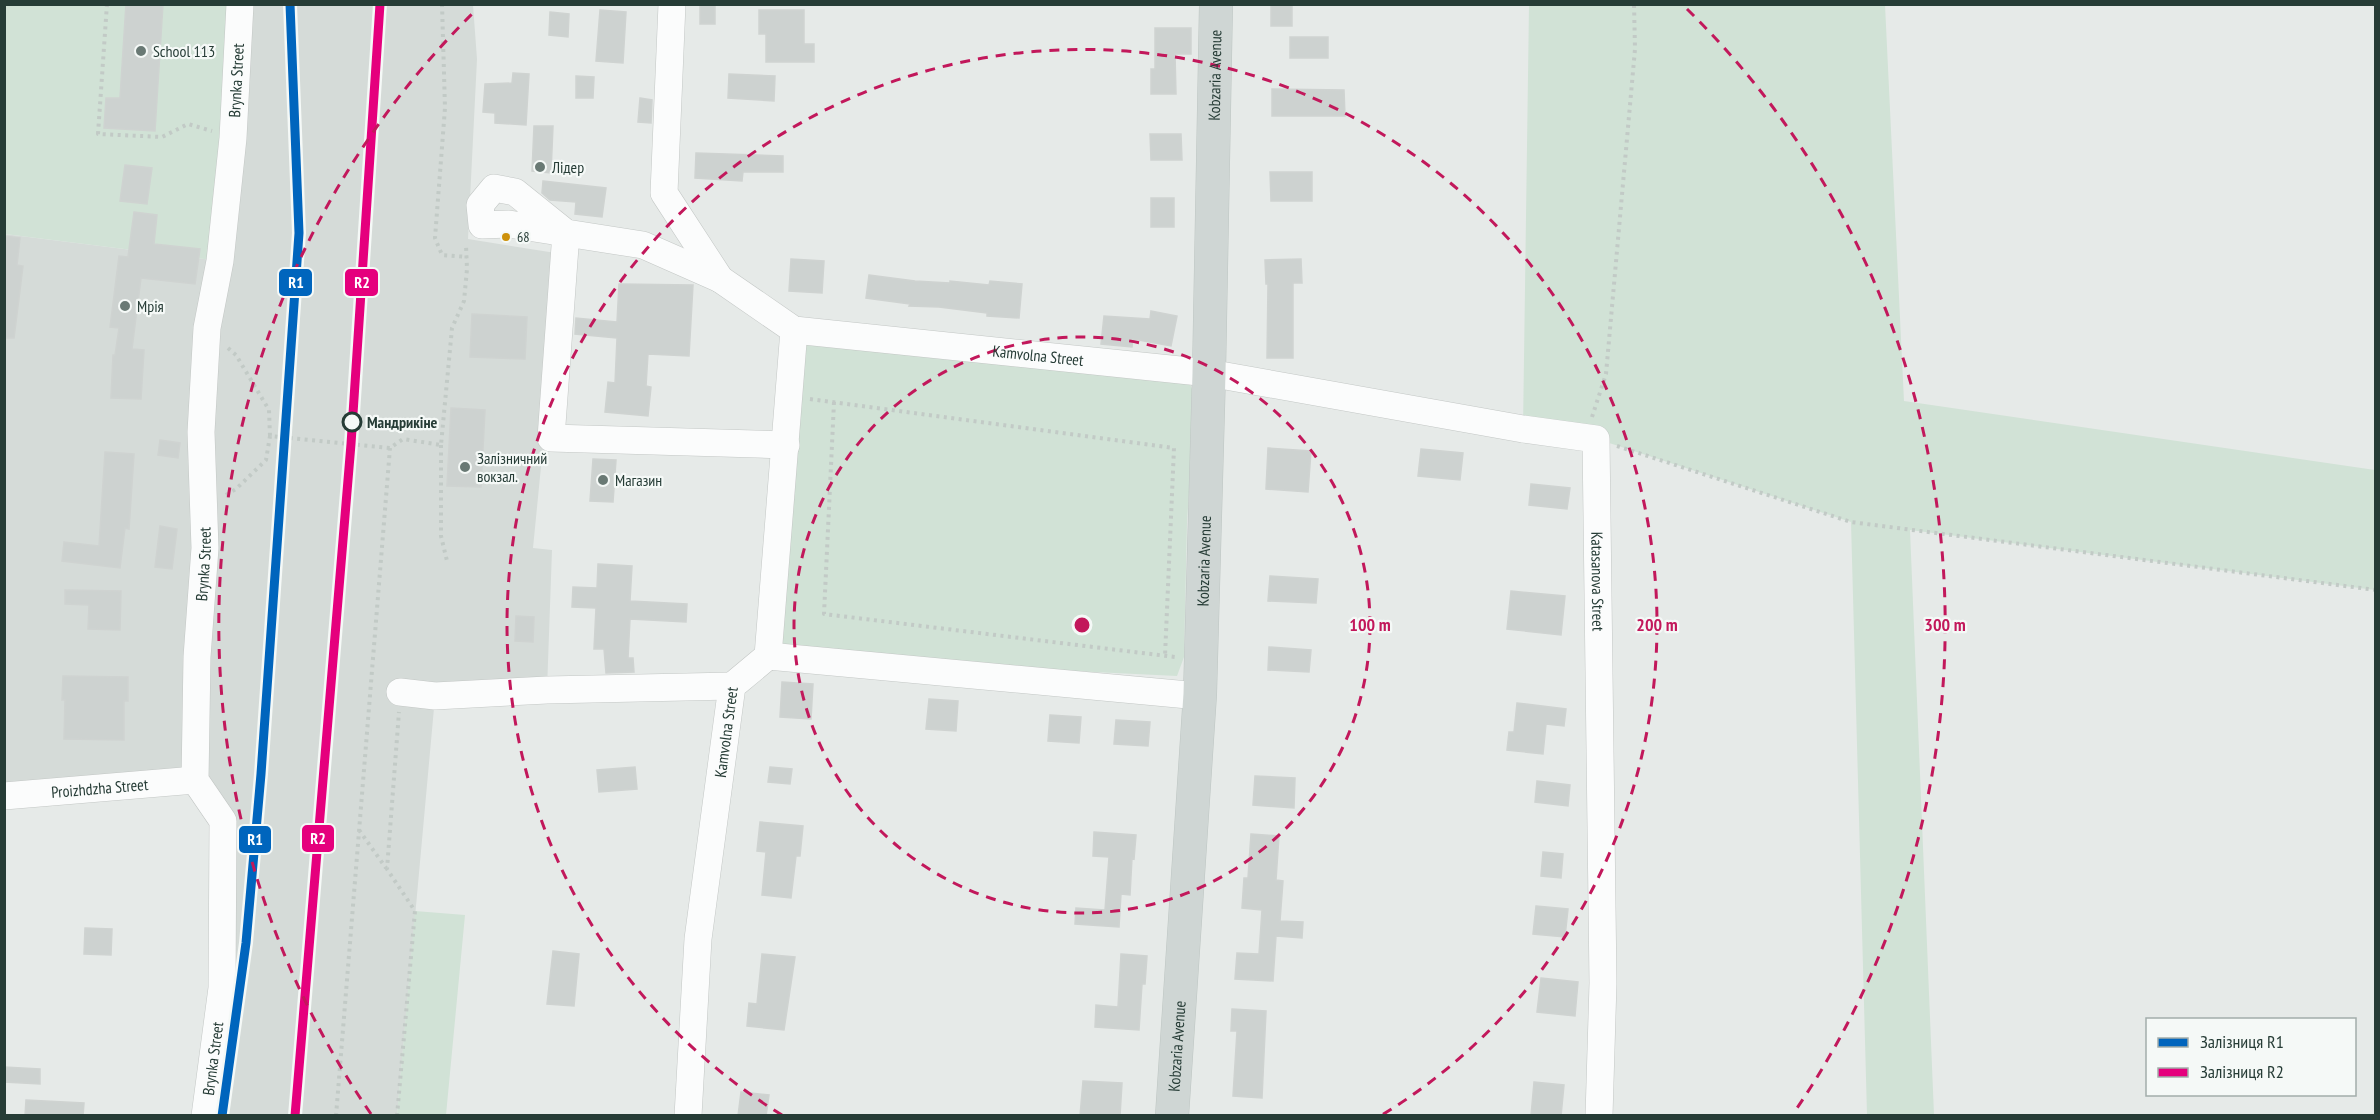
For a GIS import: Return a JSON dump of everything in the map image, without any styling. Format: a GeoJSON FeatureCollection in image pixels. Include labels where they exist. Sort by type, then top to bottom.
{"type":"FeatureCollection","features":[{"type":"Feature","properties":{"kind":"main road","name":"Kobzaria Avenue"},"geometry":{"type":"LineString","coordinates":[[1172,1116],[1199,696],[1209,373],[1215,4]]}},
{"type":"Feature","properties":{"kind":"street","name":"Brynka Street"},"geometry":{"type":"LineString","coordinates":[[205,1116],[222,988],[223,821],[195,780],[197,657],[205,548],[201,432],[207,328],[220,261],[233,138],[240,4]]}},
{"type":"Feature","properties":{"kind":"street","name":"Kamvolna Street"},"geometry":{"type":"LineString","coordinates":[[672,4],[664,193],[720,279],[794,330],[1209,373]]}},
{"type":"Feature","properties":{"kind":"street"},"geometry":{"type":"LineString","coordinates":[[720,279],[643,245],[566,233],[551,438],[786,446]]}},
{"type":"Feature","properties":{"kind":"street"},"geometry":{"type":"LineString","coordinates":[[794,330],[768,656],[1199,696]]}},
{"type":"Feature","properties":{"kind":"street"},"geometry":{"type":"LineString","coordinates":[[1209,373],[1523,429],[1589,438]]}},
{"type":"Feature","properties":{"kind":"street","name":"Katasanova Street"},"geometry":{"type":"LineString","coordinates":[[1589,438],[1603,983],[1599,1116]]}},
{"type":"Feature","properties":{"kind":"street","name":"Kamvolna Street"},"geometry":{"type":"LineString","coordinates":[[688,1116],[698,939],[732,686],[768,656]]}},
{"type":"Feature","properties":{"kind":"street"},"geometry":{"type":"LineString","coordinates":[[400,692],[435,696],[547,690],[732,686]]}},
{"type":"Feature","properties":{"kind":"street","name":"Proizhdzha Street"},"geometry":{"type":"LineString","coordinates":[[4,796],[195,780]]}},
{"type":"Feature","properties":{"kind":"path"},"geometry":{"type":"LineString","coordinates":[[107,4],[98,134],[162,136],[188,124],[233,138]]}},
{"type":"Feature","properties":{"kind":"path"},"geometry":{"type":"LineString","coordinates":[[442,4],[445,108],[435,238],[442,255],[466,257]]}},
{"type":"Feature","properties":{"kind":"path"},"geometry":{"type":"LineString","coordinates":[[1634,4],[1635,49],[1606,374],[1589,438],[1851,522],[2376,590]]}},
{"type":"Feature","properties":{"kind":"path"},"geometry":{"type":"LineString","coordinates":[[447,561],[441,536],[441,445],[452,328],[464,301],[466,245]]}},
{"type":"Feature","properties":{"kind":"path"},"geometry":{"type":"LineString","coordinates":[[204,507],[237,489],[266,460],[270,436],[269,410],[237,355],[207,328]]}},
{"type":"Feature","properties":{"kind":"path"},"geometry":{"type":"LineString","coordinates":[[789,396],[1174,448],[1165,656]]}},
{"type":"Feature","properties":{"kind":"path"},"geometry":{"type":"LineString","coordinates":[[834,402],[824,614],[1184,657]]}},
{"type":"Feature","properties":{"kind":"path"},"geometry":{"type":"LineString","coordinates":[[270,436],[390,448],[403,439],[441,445]]}},
{"type":"Feature","properties":{"kind":"path"},"geometry":{"type":"LineString","coordinates":[[336,1116],[390,448]]}},
{"type":"Feature","properties":{"kind":"path"},"geometry":{"type":"LineString","coordinates":[[387,869],[400,692]]}},
{"type":"Feature","properties":{"kind":"path"},"geometry":{"type":"LineString","coordinates":[[359,829],[415,911],[397,1116]]}},
{"type":"Feature","properties":{"kind":"shaded area"},"geometry":{"type":"Polygon","coordinates":[[[240,5],[473,5],[477,59],[468,239],[562,254],[533,548],[552,550],[547,690],[435,697],[397,1115],[205,1115],[223,821],[195,780],[5,796],[4,234],[220,261],[240,5]]]}},
{"type":"Feature","properties":{"kind":"green space"},"geometry":{"type":"Polygon","coordinates":[[[5,5],[240,5],[220,261],[5,234],[5,5]]]}},
{"type":"Feature","properties":{"kind":"green space"},"geometry":{"type":"Polygon","coordinates":[[[1529,5],[1885,5],[1904,401],[2375,470],[2375,590],[1910,530],[1934,1115],[1867,1115],[1851,522],[1597,439],[1523,429],[1529,5]]]}},
{"type":"Feature","properties":{"kind":"green space"},"geometry":{"type":"Polygon","coordinates":[[[794,330],[1189,382],[1195,396],[1187,523],[1184,657],[1177,676],[768,656],[794,330]]]}},
{"type":"Feature","properties":{"kind":"green space"},"geometry":{"type":"Polygon","coordinates":[[[415,911],[465,915],[446,1115],[397,1115],[415,911]]]}},
{"type":"Feature","properties":{"kind":"building","name":"School 113"},"geometry":{"type":"Polygon","coordinates":[[[126,4],[163,4],[155,131],[104,128],[106,98],[120,98],[126,4]]]}},
{"type":"Feature","properties":{"kind":"building"},"geometry":{"type":"Polygon","coordinates":[[[1271,4],[1292,4],[1292,26],[1271,26],[1271,4]]]}},
{"type":"Feature","properties":{"kind":"building"},"geometry":{"type":"Polygon","coordinates":[[[700,5],[715,5],[715,24],[700,24],[700,5]]]}},
{"type":"Feature","properties":{"kind":"building"},"geometry":{"type":"Polygon","coordinates":[[[600,10],[626,12],[623,63],[596,61],[600,10]]]}},
{"type":"Feature","properties":{"kind":"building"},"geometry":{"type":"Polygon","coordinates":[[[759,10],[804,10],[804,44],[814,44],[814,62],[766,62],[766,34],[759,34],[759,10]]]}},
{"type":"Feature","properties":{"kind":"building"},"geometry":{"type":"Polygon","coordinates":[[[550,12],[569,14],[568,37],[549,35],[550,12]]]}},
{"type":"Feature","properties":{"kind":"building"},"geometry":{"type":"Polygon","coordinates":[[[1155,28],[1191,28],[1191,54],[1175,54],[1176,94],[1151,94],[1151,69],[1155,69],[1155,28]]]}},
{"type":"Feature","properties":{"kind":"building"},"geometry":{"type":"Polygon","coordinates":[[[1290,37],[1328,37],[1328,58],[1290,58],[1290,37]]]}},
{"type":"Feature","properties":{"kind":"building"},"geometry":{"type":"Polygon","coordinates":[[[513,73],[529,74],[526,125],[495,123],[495,113],[483,112],[485,84],[512,83],[513,73]]]}},
{"type":"Feature","properties":{"kind":"building"},"geometry":{"type":"Polygon","coordinates":[[[729,74],[775,76],[774,101],[728,98],[729,74]]]}},
{"type":"Feature","properties":{"kind":"building"},"geometry":{"type":"Polygon","coordinates":[[[576,76],[594,77],[593,98],[576,98],[576,76]]]}},
{"type":"Feature","properties":{"kind":"building"},"geometry":{"type":"Polygon","coordinates":[[[1272,89],[1344,90],[1345,116],[1272,116],[1272,89]]]}},
{"type":"Feature","properties":{"kind":"building"},"geometry":{"type":"Polygon","coordinates":[[[640,98],[652,100],[651,123],[638,122],[640,98]]]}},
{"type":"Feature","properties":{"kind":"building"},"geometry":{"type":"Polygon","coordinates":[[[534,126],[553,126],[551,173],[532,171],[534,126]]]}},
{"type":"Feature","properties":{"kind":"building"},"geometry":{"type":"Polygon","coordinates":[[[1150,134],[1181,134],[1182,160],[1151,160],[1150,134]]]}},
{"type":"Feature","properties":{"kind":"building"},"geometry":{"type":"Polygon","coordinates":[[[696,153],[783,156],[783,172],[743,172],[742,181],[695,178],[696,153]]]}},
{"type":"Feature","properties":{"kind":"building"},"geometry":{"type":"Polygon","coordinates":[[[125,165],[152,168],[147,204],[120,201],[125,165]]]}},
{"type":"Feature","properties":{"kind":"building"},"geometry":{"type":"Polygon","coordinates":[[[1270,172],[1312,172],[1312,201],[1271,201],[1270,172]]]}},
{"type":"Feature","properties":{"kind":"building"},"geometry":{"type":"Polygon","coordinates":[[[543,181],[606,188],[602,217],[575,214],[576,202],[550,200],[542,193],[543,181]]]}},
{"type":"Feature","properties":{"kind":"building"},"geometry":{"type":"Polygon","coordinates":[[[1151,198],[1174,198],[1174,227],[1151,227],[1151,198]]]}},
{"type":"Feature","properties":{"kind":"building"},"geometry":{"type":"Polygon","coordinates":[[[134,212],[157,215],[154,244],[200,249],[195,284],[141,278],[132,349],[144,350],[141,399],[111,398],[113,355],[115,355],[119,328],[110,327],[119,256],[128,257],[134,212]]]}},
{"type":"Feature","properties":{"kind":"building"},"geometry":{"type":"Polygon","coordinates":[[[4,236],[20,238],[17,265],[23,266],[14,338],[4,338],[4,236]]]}},
{"type":"Feature","properties":{"kind":"building"},"geometry":{"type":"Polygon","coordinates":[[[791,259],[824,261],[822,293],[789,291],[791,259]]]}},
{"type":"Feature","properties":{"kind":"building"},"geometry":{"type":"Polygon","coordinates":[[[1301,259],[1302,283],[1293,283],[1293,358],[1267,358],[1268,284],[1266,284],[1265,260],[1301,259]]]}},
{"type":"Feature","properties":{"kind":"building"},"geometry":{"type":"Polygon","coordinates":[[[869,275],[915,281],[950,283],[950,281],[989,285],[990,281],[1022,284],[1019,318],[987,316],[987,313],[939,307],[909,306],[910,304],[866,298],[869,275]]]}},
{"type":"Feature","properties":{"kind":"building"},"geometry":{"type":"Polygon","coordinates":[[[619,284],[693,285],[689,356],[648,354],[646,386],[651,387],[648,416],[605,412],[608,382],[615,383],[617,338],[575,334],[576,318],[617,322],[619,284]]]}},
{"type":"Feature","properties":{"kind":"building"},"geometry":{"type":"Polygon","coordinates":[[[1151,311],[1177,316],[1171,346],[1133,339],[1132,347],[1101,344],[1104,316],[1150,319],[1151,311]]]}},
{"type":"Feature","properties":{"kind":"building"},"geometry":{"type":"Polygon","coordinates":[[[472,314],[527,317],[525,359],[470,357],[472,314]]]}},
{"type":"Feature","properties":{"kind":"building","name":"Залізничний вокзал."},"geometry":{"type":"Polygon","coordinates":[[[451,408],[485,410],[481,487],[447,486],[451,408]]]}},
{"type":"Feature","properties":{"kind":"building"},"geometry":{"type":"Polygon","coordinates":[[[160,440],[180,443],[178,458],[158,455],[160,440]]]}},
{"type":"Feature","properties":{"kind":"building"},"geometry":{"type":"Polygon","coordinates":[[[1268,448],[1311,451],[1308,492],[1266,489],[1268,448]]]}},
{"type":"Feature","properties":{"kind":"building"},"geometry":{"type":"Polygon","coordinates":[[[1421,449],[1463,453],[1460,480],[1418,476],[1421,449]]]}},
{"type":"Feature","properties":{"kind":"building"},"geometry":{"type":"Polygon","coordinates":[[[105,452],[134,454],[129,529],[125,528],[120,568],[62,561],[64,542],[99,546],[105,452]]]}},
{"type":"Feature","properties":{"kind":"building","name":"Магазин"},"geometry":{"type":"Polygon","coordinates":[[[593,459],[616,460],[613,502],[590,501],[593,459]]]}},
{"type":"Feature","properties":{"kind":"building"},"geometry":{"type":"Polygon","coordinates":[[[1531,484],[1570,488],[1567,509],[1529,505],[1531,484]]]}},
{"type":"Feature","properties":{"kind":"building"},"geometry":{"type":"Polygon","coordinates":[[[160,526],[177,529],[172,569],[155,567],[160,526]]]}},
{"type":"Feature","properties":{"kind":"building"},"geometry":{"type":"Polygon","coordinates":[[[598,564],[632,566],[630,601],[687,604],[686,622],[630,619],[628,658],[633,658],[634,672],[606,673],[604,649],[594,649],[596,608],[572,607],[573,587],[597,588],[598,564]]]}},
{"type":"Feature","properties":{"kind":"building"},"geometry":{"type":"Polygon","coordinates":[[[1270,576],[1318,579],[1316,603],[1268,601],[1270,576]]]}},
{"type":"Feature","properties":{"kind":"building"},"geometry":{"type":"Polygon","coordinates":[[[65,590],[121,591],[120,630],[88,629],[89,605],[65,604],[65,590]]]}},
{"type":"Feature","properties":{"kind":"building"},"geometry":{"type":"Polygon","coordinates":[[[1511,591],[1565,596],[1561,635],[1507,629],[1511,591]]]}},
{"type":"Feature","properties":{"kind":"building"},"geometry":{"type":"Polygon","coordinates":[[[516,616],[534,617],[533,642],[515,641],[516,616]]]}},
{"type":"Feature","properties":{"kind":"building"},"geometry":{"type":"Polygon","coordinates":[[[1269,647],[1311,650],[1309,672],[1268,670],[1269,647]]]}},
{"type":"Feature","properties":{"kind":"building"},"geometry":{"type":"Polygon","coordinates":[[[63,676],[128,677],[128,701],[124,701],[124,740],[64,739],[63,676]]]}},
{"type":"Feature","properties":{"kind":"building"},"geometry":{"type":"Polygon","coordinates":[[[782,682],[813,684],[811,719],[780,717],[782,682]]]}},
{"type":"Feature","properties":{"kind":"building"},"geometry":{"type":"Polygon","coordinates":[[[929,699],[958,701],[956,731],[926,729],[929,699]]]}},
{"type":"Feature","properties":{"kind":"building"},"geometry":{"type":"Polygon","coordinates":[[[1517,703],[1566,709],[1564,726],[1546,724],[1543,754],[1507,750],[1509,732],[1514,732],[1517,703]]]}},
{"type":"Feature","properties":{"kind":"building"},"geometry":{"type":"Polygon","coordinates":[[[1050,715],[1081,717],[1079,743],[1048,741],[1050,715]]]}},
{"type":"Feature","properties":{"kind":"building"},"geometry":{"type":"Polygon","coordinates":[[[1116,720],[1150,722],[1148,746],[1114,744],[1116,720]]]}},
{"type":"Feature","properties":{"kind":"building"},"geometry":{"type":"Polygon","coordinates":[[[635,767],[637,789],[599,792],[597,770],[635,767]]]}},
{"type":"Feature","properties":{"kind":"building"},"geometry":{"type":"Polygon","coordinates":[[[770,767],[792,769],[790,784],[768,782],[770,767]]]}},
{"type":"Feature","properties":{"kind":"building"},"geometry":{"type":"Polygon","coordinates":[[[1255,776],[1295,778],[1294,808],[1253,805],[1255,776]]]}},
{"type":"Feature","properties":{"kind":"building"},"geometry":{"type":"Polygon","coordinates":[[[1537,781],[1570,785],[1568,806],[1535,802],[1537,781]]]}},
{"type":"Feature","properties":{"kind":"building"},"geometry":{"type":"Polygon","coordinates":[[[760,822],[803,826],[800,856],[796,856],[791,898],[762,895],[766,852],[757,851],[760,822]]]}},
{"type":"Feature","properties":{"kind":"building"},"geometry":{"type":"Polygon","coordinates":[[[1094,832],[1136,835],[1130,895],[1121,894],[1119,927],[1075,924],[1076,908],[1105,910],[1109,857],[1093,856],[1094,832]]]}},
{"type":"Feature","properties":{"kind":"building"},"geometry":{"type":"Polygon","coordinates":[[[1251,834],[1279,836],[1276,880],[1283,881],[1280,921],[1303,922],[1302,938],[1276,936],[1273,981],[1235,979],[1237,953],[1259,954],[1262,910],[1242,908],[1244,878],[1248,878],[1251,834]]]}},
{"type":"Feature","properties":{"kind":"building"},"geometry":{"type":"Polygon","coordinates":[[[1543,852],[1563,854],[1561,878],[1541,876],[1543,852]]]}},
{"type":"Feature","properties":{"kind":"building"},"geometry":{"type":"Polygon","coordinates":[[[1536,906],[1568,909],[1565,937],[1533,934],[1536,906]]]}},
{"type":"Feature","properties":{"kind":"building"},"geometry":{"type":"Polygon","coordinates":[[[85,928],[112,929],[111,955],[84,954],[85,928]]]}},
{"type":"Feature","properties":{"kind":"building"},"geometry":{"type":"Polygon","coordinates":[[[553,951],[579,954],[574,1006],[547,1004],[553,951]]]}},
{"type":"Feature","properties":{"kind":"building"},"geometry":{"type":"Polygon","coordinates":[[[762,954],[795,957],[784,1030],[747,1026],[749,1003],[757,1004],[762,954]]]}},
{"type":"Feature","properties":{"kind":"building"},"geometry":{"type":"Polygon","coordinates":[[[1121,954],[1147,956],[1145,984],[1142,984],[1139,1030],[1095,1027],[1096,1005],[1118,1007],[1121,954]]]}},
{"type":"Feature","properties":{"kind":"building"},"geometry":{"type":"Polygon","coordinates":[[[1541,978],[1578,982],[1575,1016],[1537,1012],[1541,978]]]}},
{"type":"Feature","properties":{"kind":"building"},"geometry":{"type":"Polygon","coordinates":[[[1232,1009],[1266,1011],[1262,1098],[1233,1096],[1237,1031],[1231,1031],[1232,1009]]]}},
{"type":"Feature","properties":{"kind":"building"},"geometry":{"type":"Polygon","coordinates":[[[4,1067],[40,1069],[40,1084],[4,1082],[4,1067]]]}},
{"type":"Feature","properties":{"kind":"building"},"geometry":{"type":"Polygon","coordinates":[[[1083,1081],[1122,1083],[1120,1116],[1080,1116],[1083,1081]]]}},
{"type":"Feature","properties":{"kind":"building"},"geometry":{"type":"Polygon","coordinates":[[[1534,1082],[1564,1085],[1561,1116],[1531,1116],[1534,1082]]]}},
{"type":"Feature","properties":{"kind":"building"},"geometry":{"type":"Polygon","coordinates":[[[741,1092],[769,1095],[766,1116],[738,1116],[741,1092]]]}},
{"type":"Feature","properties":{"kind":"building"},"geometry":{"type":"Polygon","coordinates":[[[26,1100],[84,1103],[83,1116],[25,1116],[26,1100]]]}},
{"type":"Feature","properties":{"kind":"rail line","name":"R1"},"geometry":{"type":"LineString","coordinates":[[222,1116],[246,943],[261,774],[299,233],[290,4]]}},
{"type":"Feature","properties":{"kind":"rail line","name":"R2"},"geometry":{"type":"LineString","coordinates":[[295,1116],[351,444],[380,4]]}},
{"type":"Feature","properties":{"kind":"place","name":"School 113"},"geometry":{"type":"Point","coordinates":[141,51]}},
{"type":"Feature","properties":{"kind":"place","name":"Лідер"},"geometry":{"type":"Point","coordinates":[540,167]}},
{"type":"Feature","properties":{"kind":"place","name":"68"},"geometry":{"type":"Point","coordinates":[506,237]}},
{"type":"Feature","properties":{"kind":"place","name":"Мрія"},"geometry":{"type":"Point","coordinates":[125,306]}},
{"type":"Feature","properties":{"kind":"place","name":"Мандрикіне"},"geometry":{"type":"Point","coordinates":[352,422]}},
{"type":"Feature","properties":{"kind":"place","name":"Залізничний вокзал."},"geometry":{"type":"Point","coordinates":[465,467]}},
{"type":"Feature","properties":{"kind":"place","name":"Магазин"},"geometry":{"type":"Point","coordinates":[603,480]}}]}
